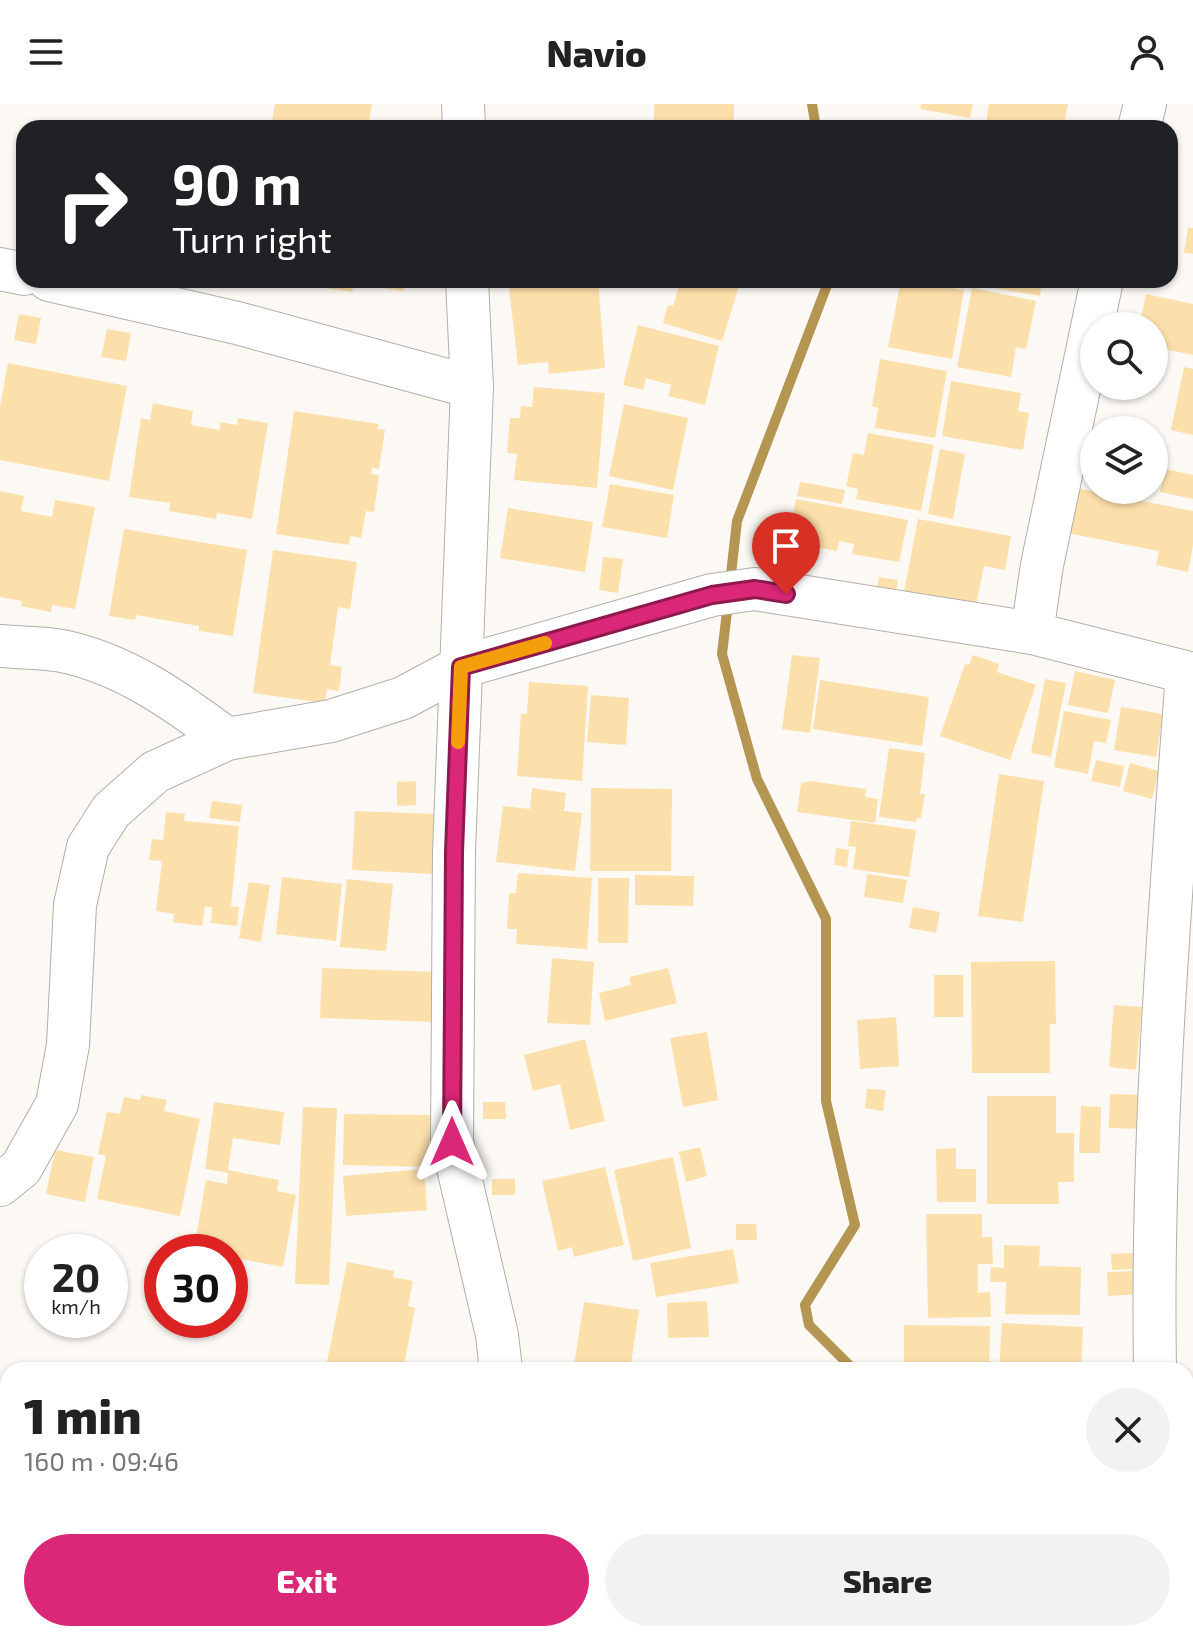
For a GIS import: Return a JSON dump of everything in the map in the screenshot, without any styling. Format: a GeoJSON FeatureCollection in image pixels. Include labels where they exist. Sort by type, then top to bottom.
{"type":"FeatureCollection","features":[{"type":"Feature","properties":{"kind":"street"},"geometry":{"type":"LineString","coordinates":[[84,288],[237,323],[472,387]]}},
{"type":"Feature","properties":{"kind":"street"},"geometry":{"type":"LineString","coordinates":[[467,288],[472,387],[454,852],[452,1142],[497,1335],[500,1362]]}},
{"type":"Feature","properties":{"kind":"street"},"geometry":{"type":"LineString","coordinates":[[1032,633],[1042,565],[1100,288]]}},
{"type":"Feature","properties":{"kind":"street"},"geometry":{"type":"LineString","coordinates":[[0,1185],[21,1168],[57,1104],[68,1045],[69,969],[75,905],[88,847],[111,811],[155,772],[227,739],[331,721],[403,698],[461,667],[712,595],[755,589],[1032,633],[1190,673],[1165,971],[1154,1298],[1155,1362]]}},
{"type":"Feature","properties":{"kind":"street"},"geometry":{"type":"LineString","coordinates":[[0,646],[62,651],[124,671],[178,702],[227,739]]}},
{"type":"Feature","properties":{"kind":"building"},"geometry":{"type":"Polygon","coordinates":[[[275,104],[372,104],[369,120],[272,120],[275,104]]]}},
{"type":"Feature","properties":{"kind":"building"},"geometry":{"type":"Polygon","coordinates":[[[654,104],[734,104],[734,120],[654,120],[654,104]]]}},
{"type":"Feature","properties":{"kind":"building"},"geometry":{"type":"Polygon","coordinates":[[[921,104],[973,104],[970,118],[920,109],[921,104]]]}},
{"type":"Feature","properties":{"kind":"building"},"geometry":{"type":"Polygon","coordinates":[[[989,104],[1068,104],[1065,120],[986,120],[989,104]]]}},
{"type":"Feature","properties":{"kind":"building"},"geometry":{"type":"Polygon","coordinates":[[[1188,227],[1193,228],[1193,254],[1184,253],[1188,227]]]}},
{"type":"Feature","properties":{"kind":"building"},"geometry":{"type":"Polygon","coordinates":[[[326,288],[353,288],[352,292],[326,288]]]}},
{"type":"Feature","properties":{"kind":"building"},"geometry":{"type":"Polygon","coordinates":[[[509,288],[599,288],[605,368],[549,374],[548,362],[518,365],[509,288]]]}},
{"type":"Feature","properties":{"kind":"building"},"geometry":{"type":"Polygon","coordinates":[[[679,288],[739,288],[722,341],[663,323],[668,305],[673,306],[679,288]]]}},
{"type":"Feature","properties":{"kind":"building"},"geometry":{"type":"Polygon","coordinates":[[[899,288],[964,290],[952,359],[888,347],[899,288]]]}},
{"type":"Feature","properties":{"kind":"building"},"geometry":{"type":"Polygon","coordinates":[[[972,288],[1036,301],[1026,349],[1016,347],[1011,377],[957,367],[972,288]]]}},
{"type":"Feature","properties":{"kind":"building"},"geometry":{"type":"Polygon","coordinates":[[[994,288],[1041,288],[1040,296],[994,288]]]}},
{"type":"Feature","properties":{"kind":"building"},"geometry":{"type":"Polygon","coordinates":[[[1146,294],[1193,304],[1193,355],[1168,350],[1168,312],[1142,312],[1146,294]]]}},
{"type":"Feature","properties":{"kind":"building"},"geometry":{"type":"Polygon","coordinates":[[[19,314],[41,318],[36,344],[14,340],[19,314]]]}},
{"type":"Feature","properties":{"kind":"building"},"geometry":{"type":"Polygon","coordinates":[[[638,325],[719,346],[705,405],[668,396],[671,385],[646,378],[643,390],[623,385],[638,325]]]}},
{"type":"Feature","properties":{"kind":"building"},"geometry":{"type":"Polygon","coordinates":[[[107,329],[131,333],[126,361],[101,357],[107,329]]]}},
{"type":"Feature","properties":{"kind":"building"},"geometry":{"type":"Polygon","coordinates":[[[880,359],[947,371],[935,438],[875,428],[878,408],[872,406],[880,359]]]}},
{"type":"Feature","properties":{"kind":"building"},"geometry":{"type":"Polygon","coordinates":[[[8,363],[127,386],[109,481],[0,460],[0,407],[8,363]]]}},
{"type":"Feature","properties":{"kind":"building"},"geometry":{"type":"Polygon","coordinates":[[[1184,367],[1193,369],[1193,435],[1171,430],[1184,367]]]}},
{"type":"Feature","properties":{"kind":"building"},"geometry":{"type":"Polygon","coordinates":[[[951,381],[1021,393],[1018,411],[1029,413],[1023,450],[942,436],[951,381]]]}},
{"type":"Feature","properties":{"kind":"building"},"geometry":{"type":"Polygon","coordinates":[[[534,387],[605,393],[597,488],[514,480],[517,454],[507,453],[510,418],[520,418],[521,406],[532,407],[534,387]]]}},
{"type":"Feature","properties":{"kind":"building"},"geometry":{"type":"Polygon","coordinates":[[[153,403],[193,411],[191,425],[220,430],[220,422],[237,425],[238,418],[268,423],[252,519],[217,513],[216,519],[169,511],[170,503],[129,497],[141,418],[150,420],[153,403]]]}},
{"type":"Feature","properties":{"kind":"building"},"geometry":{"type":"Polygon","coordinates":[[[624,404],[688,418],[673,490],[609,476],[624,404]]]}},
{"type":"Feature","properties":{"kind":"building"},"geometry":{"type":"Polygon","coordinates":[[[294,411],[379,424],[377,429],[385,430],[379,469],[372,468],[371,474],[379,475],[374,512],[366,511],[361,538],[350,536],[349,545],[276,534],[294,411]]]}},
{"type":"Feature","properties":{"kind":"building"},"geometry":{"type":"Polygon","coordinates":[[[868,433],[934,445],[921,511],[856,499],[858,489],[846,486],[853,453],[864,455],[868,433]]]}},
{"type":"Feature","properties":{"kind":"building"},"geometry":{"type":"Polygon","coordinates":[[[940,449],[965,454],[953,519],[928,514],[940,449]]]}},
{"type":"Feature","properties":{"kind":"building"},"geometry":{"type":"Polygon","coordinates":[[[1168,470],[1193,475],[1193,499],[1168,494],[1168,470]]]}},
{"type":"Feature","properties":{"kind":"building"},"geometry":{"type":"Polygon","coordinates":[[[800,482],[845,490],[842,504],[797,496],[800,482]]]}},
{"type":"Feature","properties":{"kind":"building"},"geometry":{"type":"Polygon","coordinates":[[[610,484],[674,495],[667,538],[602,527],[610,484]]]}},
{"type":"Feature","properties":{"kind":"building"},"geometry":{"type":"Polygon","coordinates":[[[1076,488],[1080,489],[1080,504],[1157,504],[1193,511],[1193,545],[1188,572],[1156,565],[1159,551],[1067,533],[1076,488]]]}},
{"type":"Feature","properties":{"kind":"building"},"geometry":{"type":"Polygon","coordinates":[[[0,491],[24,496],[21,511],[52,517],[55,500],[95,507],[75,609],[52,605],[51,612],[21,606],[22,601],[0,597],[0,491]]]}},
{"type":"Feature","properties":{"kind":"building"},"geometry":{"type":"Polygon","coordinates":[[[796,499],[908,520],[899,562],[852,554],[854,544],[839,541],[837,551],[788,542],[796,499]]]}},
{"type":"Feature","properties":{"kind":"building"},"geometry":{"type":"Polygon","coordinates":[[[508,508],[593,522],[585,572],[500,558],[508,508]]]}},
{"type":"Feature","properties":{"kind":"building"},"geometry":{"type":"Polygon","coordinates":[[[918,519],[1011,536],[1005,570],[984,566],[975,611],[903,597],[918,519]]]}},
{"type":"Feature","properties":{"kind":"building"},"geometry":{"type":"Polygon","coordinates":[[[124,529],[247,550],[233,636],[199,631],[199,626],[136,615],[135,620],[109,616],[124,529]]]}},
{"type":"Feature","properties":{"kind":"building"},"geometry":{"type":"Polygon","coordinates":[[[273,550],[357,562],[350,609],[338,607],[330,665],[342,667],[339,691],[327,689],[325,703],[253,693],[273,550]]]}},
{"type":"Feature","properties":{"kind":"building"},"geometry":{"type":"Polygon","coordinates":[[[603,557],[623,559],[618,593],[599,590],[603,557]]]}},
{"type":"Feature","properties":{"kind":"building"},"geometry":{"type":"Polygon","coordinates":[[[879,577],[898,580],[893,608],[874,604],[879,577]]]}},
{"type":"Feature","properties":{"kind":"building"},"geometry":{"type":"Polygon","coordinates":[[[792,655],[820,658],[810,733],[782,729],[792,655]]]}},
{"type":"Feature","properties":{"kind":"building"},"geometry":{"type":"Polygon","coordinates":[[[973,655],[999,664],[997,672],[1036,685],[1010,760],[940,736],[965,664],[969,665],[973,655]]]}},
{"type":"Feature","properties":{"kind":"building"},"geometry":{"type":"Polygon","coordinates":[[[1075,671],[1115,680],[1108,713],[1068,705],[1075,671]]]}},
{"type":"Feature","properties":{"kind":"building"},"geometry":{"type":"Polygon","coordinates":[[[1045,679],[1066,683],[1051,757],[1031,753],[1045,679]]]}},
{"type":"Feature","properties":{"kind":"building"},"geometry":{"type":"Polygon","coordinates":[[[820,680],[929,697],[922,746],[813,729],[820,680]]]}},
{"type":"Feature","properties":{"kind":"building"},"geometry":{"type":"Polygon","coordinates":[[[529,682],[588,686],[582,781],[517,776],[521,713],[527,714],[529,682]]]}},
{"type":"Feature","properties":{"kind":"building"},"geometry":{"type":"Polygon","coordinates":[[[591,695],[629,698],[626,745],[587,742],[591,695]]]}},
{"type":"Feature","properties":{"kind":"building"},"geometry":{"type":"Polygon","coordinates":[[[1121,707],[1163,714],[1156,757],[1114,750],[1121,707]]]}},
{"type":"Feature","properties":{"kind":"building"},"geometry":{"type":"Polygon","coordinates":[[[1064,711],[1111,720],[1106,743],[1094,741],[1088,774],[1054,767],[1064,711]]]}},
{"type":"Feature","properties":{"kind":"building"},"geometry":{"type":"Polygon","coordinates":[[[889,748],[925,753],[920,794],[925,794],[921,818],[917,818],[916,822],[879,817],[889,748]]]}},
{"type":"Feature","properties":{"kind":"building"},"geometry":{"type":"Polygon","coordinates":[[[1096,760],[1124,766],[1120,787],[1091,781],[1096,760]]]}},
{"type":"Feature","properties":{"kind":"building"},"geometry":{"type":"Polygon","coordinates":[[[1130,763],[1159,771],[1152,799],[1123,791],[1130,763]]]}},
{"type":"Feature","properties":{"kind":"building"},"geometry":{"type":"Polygon","coordinates":[[[999,774],[1044,781],[1023,922],[978,916],[999,774]]]}},
{"type":"Feature","properties":{"kind":"building"},"geometry":{"type":"Polygon","coordinates":[[[416,781],[416,805],[397,806],[397,782],[416,781]]]}},
{"type":"Feature","properties":{"kind":"building"},"geometry":{"type":"Polygon","coordinates":[[[810,781],[866,789],[865,797],[878,799],[875,823],[797,812],[801,783],[810,781]]]}},
{"type":"Feature","properties":{"kind":"building"},"geometry":{"type":"Polygon","coordinates":[[[532,788],[566,793],[564,811],[582,813],[575,871],[496,862],[503,806],[530,809],[532,788]]]}},
{"type":"Feature","properties":{"kind":"building"},"geometry":{"type":"Polygon","coordinates":[[[591,788],[672,789],[671,871],[590,871],[591,788]]]}},
{"type":"Feature","properties":{"kind":"building"},"geometry":{"type":"Polygon","coordinates":[[[212,801],[242,805],[240,822],[209,818],[212,801]]]}},
{"type":"Feature","properties":{"kind":"building"},"geometry":{"type":"Polygon","coordinates":[[[355,811],[436,814],[434,874],[352,870],[355,811]]]}},
{"type":"Feature","properties":{"kind":"building"},"geometry":{"type":"Polygon","coordinates":[[[166,812],[185,814],[184,821],[239,826],[231,906],[239,907],[237,926],[211,923],[212,907],[205,907],[202,926],[173,922],[174,914],[156,911],[162,861],[149,860],[152,839],[163,840],[166,812]]]}},
{"type":"Feature","properties":{"kind":"building"},"geometry":{"type":"Polygon","coordinates":[[[851,821],[916,830],[909,877],[853,869],[856,847],[848,846],[851,821]]]}},
{"type":"Feature","properties":{"kind":"building"},"geometry":{"type":"Polygon","coordinates":[[[836,848],[849,850],[847,867],[834,865],[836,848]]]}},
{"type":"Feature","properties":{"kind":"building"},"geometry":{"type":"Polygon","coordinates":[[[518,873],[592,878],[587,949],[516,944],[517,929],[507,929],[509,893],[516,893],[518,873]]]}},
{"type":"Feature","properties":{"kind":"building"},"geometry":{"type":"Polygon","coordinates":[[[867,874],[907,880],[903,903],[864,897],[867,874]]]}},
{"type":"Feature","properties":{"kind":"building"},"geometry":{"type":"Polygon","coordinates":[[[635,875],[694,876],[693,906],[635,905],[635,875]]]}},
{"type":"Feature","properties":{"kind":"building"},"geometry":{"type":"Polygon","coordinates":[[[282,877],[342,884],[336,941],[276,934],[282,877]]]}},
{"type":"Feature","properties":{"kind":"building"},"geometry":{"type":"Polygon","coordinates":[[[598,878],[629,878],[628,943],[598,943],[598,878]]]}},
{"type":"Feature","properties":{"kind":"building"},"geometry":{"type":"Polygon","coordinates":[[[347,879],[393,884],[386,951],[340,947],[347,879]]]}},
{"type":"Feature","properties":{"kind":"building"},"geometry":{"type":"Polygon","coordinates":[[[249,882],[270,885],[261,942],[239,938],[249,882]]]}},
{"type":"Feature","properties":{"kind":"building"},"geometry":{"type":"Polygon","coordinates":[[[913,907],[940,912],[936,933],[909,928],[913,907]]]}},
{"type":"Feature","properties":{"kind":"building"},"geometry":{"type":"Polygon","coordinates":[[[552,958],[594,962],[590,1025],[547,1023],[552,958]]]}},
{"type":"Feature","properties":{"kind":"building"},"geometry":{"type":"Polygon","coordinates":[[[1055,961],[1056,1024],[1050,1024],[1050,1073],[972,1073],[971,962],[1055,961]]]}},
{"type":"Feature","properties":{"kind":"building"},"geometry":{"type":"Polygon","coordinates":[[[322,968],[437,972],[435,1022],[320,1018],[322,968]]]}},
{"type":"Feature","properties":{"kind":"building"},"geometry":{"type":"Polygon","coordinates":[[[668,968],[677,1003],[605,1021],[599,993],[631,985],[629,977],[668,968]]]}},
{"type":"Feature","properties":{"kind":"building"},"geometry":{"type":"Polygon","coordinates":[[[934,975],[963,975],[963,1017],[934,1017],[934,975]]]}},
{"type":"Feature","properties":{"kind":"building"},"geometry":{"type":"Polygon","coordinates":[[[1114,1005],[1142,1007],[1136,1070],[1109,1067],[1114,1005]]]}},
{"type":"Feature","properties":{"kind":"building"},"geometry":{"type":"Polygon","coordinates":[[[896,1017],[899,1066],[860,1069],[857,1020],[896,1017]]]}},
{"type":"Feature","properties":{"kind":"building"},"geometry":{"type":"Polygon","coordinates":[[[707,1032],[718,1100],[683,1107],[670,1038],[707,1032]]]}},
{"type":"Feature","properties":{"kind":"building"},"geometry":{"type":"Polygon","coordinates":[[[585,1039],[605,1121],[570,1130],[560,1084],[533,1091],[524,1055],[585,1039]]]}},
{"type":"Feature","properties":{"kind":"building"},"geometry":{"type":"Polygon","coordinates":[[[867,1089],[886,1090],[883,1111],[865,1108],[867,1089]]]}},
{"type":"Feature","properties":{"kind":"building"},"geometry":{"type":"Polygon","coordinates":[[[1110,1094],[1145,1095],[1144,1129],[1109,1128],[1110,1094]]]}},
{"type":"Feature","properties":{"kind":"building"},"geometry":{"type":"Polygon","coordinates":[[[141,1095],[167,1100],[164,1111],[200,1119],[180,1216],[97,1199],[106,1156],[98,1154],[107,1112],[120,1114],[124,1097],[140,1100],[141,1095]]]}},
{"type":"Feature","properties":{"kind":"building"},"geometry":{"type":"Polygon","coordinates":[[[987,1096],[1056,1096],[1056,1133],[1074,1133],[1074,1182],[1058,1182],[1059,1204],[987,1204],[987,1096]]]}},
{"type":"Feature","properties":{"kind":"building"},"geometry":{"type":"Polygon","coordinates":[[[214,1102],[284,1112],[280,1145],[233,1138],[228,1170],[279,1180],[277,1191],[296,1195],[283,1267],[248,1260],[248,1234],[196,1234],[206,1180],[227,1184],[228,1173],[205,1169],[214,1102]]]}},
{"type":"Feature","properties":{"kind":"building"},"geometry":{"type":"Polygon","coordinates":[[[483,1102],[505,1102],[506,1119],[483,1119],[483,1102]]]}},
{"type":"Feature","properties":{"kind":"building"},"geometry":{"type":"Polygon","coordinates":[[[1081,1106],[1101,1107],[1100,1153],[1079,1153],[1081,1106]]]}},
{"type":"Feature","properties":{"kind":"building"},"geometry":{"type":"Polygon","coordinates":[[[303,1107],[337,1108],[329,1285],[295,1284],[303,1107]]]}},
{"type":"Feature","properties":{"kind":"building"},"geometry":{"type":"Polygon","coordinates":[[[344,1114],[430,1115],[429,1167],[343,1165],[344,1114]]]}},
{"type":"Feature","properties":{"kind":"building"},"geometry":{"type":"Polygon","coordinates":[[[700,1147],[707,1176],[686,1182],[679,1152],[700,1147]]]}},
{"type":"Feature","properties":{"kind":"building"},"geometry":{"type":"Polygon","coordinates":[[[956,1148],[956,1169],[976,1169],[976,1202],[937,1202],[936,1149],[956,1148]]]}},
{"type":"Feature","properties":{"kind":"building"},"geometry":{"type":"Polygon","coordinates":[[[55,1150],[94,1157],[85,1202],[46,1194],[55,1150]]]}},
{"type":"Feature","properties":{"kind":"building"},"geometry":{"type":"Polygon","coordinates":[[[673,1157],[691,1248],[633,1261],[614,1170],[673,1157]]]}},
{"type":"Feature","properties":{"kind":"building"},"geometry":{"type":"Polygon","coordinates":[[[605,1167],[624,1245],[574,1257],[572,1247],[558,1251],[542,1181],[605,1167]]]}},
{"type":"Feature","properties":{"kind":"building"},"geometry":{"type":"Polygon","coordinates":[[[424,1169],[427,1210],[346,1216],[343,1176],[424,1169]]]}},
{"type":"Feature","properties":{"kind":"building"},"geometry":{"type":"Polygon","coordinates":[[[492,1179],[515,1179],[515,1195],[492,1195],[492,1179]]]}},
{"type":"Feature","properties":{"kind":"building"},"geometry":{"type":"Polygon","coordinates":[[[926,1214],[982,1214],[982,1237],[992,1237],[993,1264],[978,1264],[978,1293],[990,1292],[991,1317],[928,1318],[926,1214]]]}},
{"type":"Feature","properties":{"kind":"building"},"geometry":{"type":"Polygon","coordinates":[[[736,1224],[756,1224],[757,1240],[736,1240],[736,1224]]]}},
{"type":"Feature","properties":{"kind":"building"},"geometry":{"type":"Polygon","coordinates":[[[1004,1245],[1040,1246],[1039,1266],[1081,1267],[1080,1315],[1005,1314],[1006,1282],[990,1282],[991,1267],[1004,1268],[1004,1245]]]}},
{"type":"Feature","properties":{"kind":"building"},"geometry":{"type":"Polygon","coordinates":[[[733,1249],[739,1283],[656,1297],[650,1263],[733,1249]]]}},
{"type":"Feature","properties":{"kind":"building"},"geometry":{"type":"Polygon","coordinates":[[[1133,1253],[1134,1269],[1112,1270],[1111,1254],[1133,1253]]]}},
{"type":"Feature","properties":{"kind":"building"},"geometry":{"type":"Polygon","coordinates":[[[347,1262],[394,1271],[393,1277],[413,1281],[408,1306],[415,1308],[405,1362],[327,1362],[347,1262]]]}},
{"type":"Feature","properties":{"kind":"building"},"geometry":{"type":"Polygon","coordinates":[[[1139,1271],[1141,1294],[1108,1296],[1107,1272],[1139,1271]]]}},
{"type":"Feature","properties":{"kind":"building"},"geometry":{"type":"Polygon","coordinates":[[[707,1301],[709,1337],[668,1338],[667,1303],[707,1301]]]}},
{"type":"Feature","properties":{"kind":"building"},"geometry":{"type":"Polygon","coordinates":[[[584,1302],[639,1310],[631,1362],[574,1362],[584,1302]]]}},
{"type":"Feature","properties":{"kind":"building"},"geometry":{"type":"Polygon","coordinates":[[[1002,1323],[1083,1327],[1081,1362],[1000,1362],[1002,1323]]]}},
{"type":"Feature","properties":{"kind":"building"},"geometry":{"type":"Polygon","coordinates":[[[904,1325],[990,1326],[989,1362],[904,1362],[904,1325]]]}},
{"type":"Feature","properties":{"kind":"waterway"},"geometry":{"type":"LineString","coordinates":[[812,104],[815,120]]}},
{"type":"Feature","properties":{"kind":"waterway"},"geometry":{"type":"LineString","coordinates":[[730,583],[737,521],[826,288]]}},
{"type":"Feature","properties":{"kind":"waterway"},"geometry":{"type":"LineString","coordinates":[[728,603],[722,654],[757,779],[826,919],[826,1101],[855,1225],[805,1305],[809,1325],[846,1362]]}},
{"type":"Feature","properties":{"kind":"slow traffic"},"geometry":{"type":"LineString","coordinates":[[458,742],[461,667],[545,643]]}},
{"type":"Feature","properties":{"kind":"route"},"geometry":{"type":"LineString","coordinates":[[452,1142],[454,852],[461,667],[712,595],[755,589],[786,594]]}}]}
